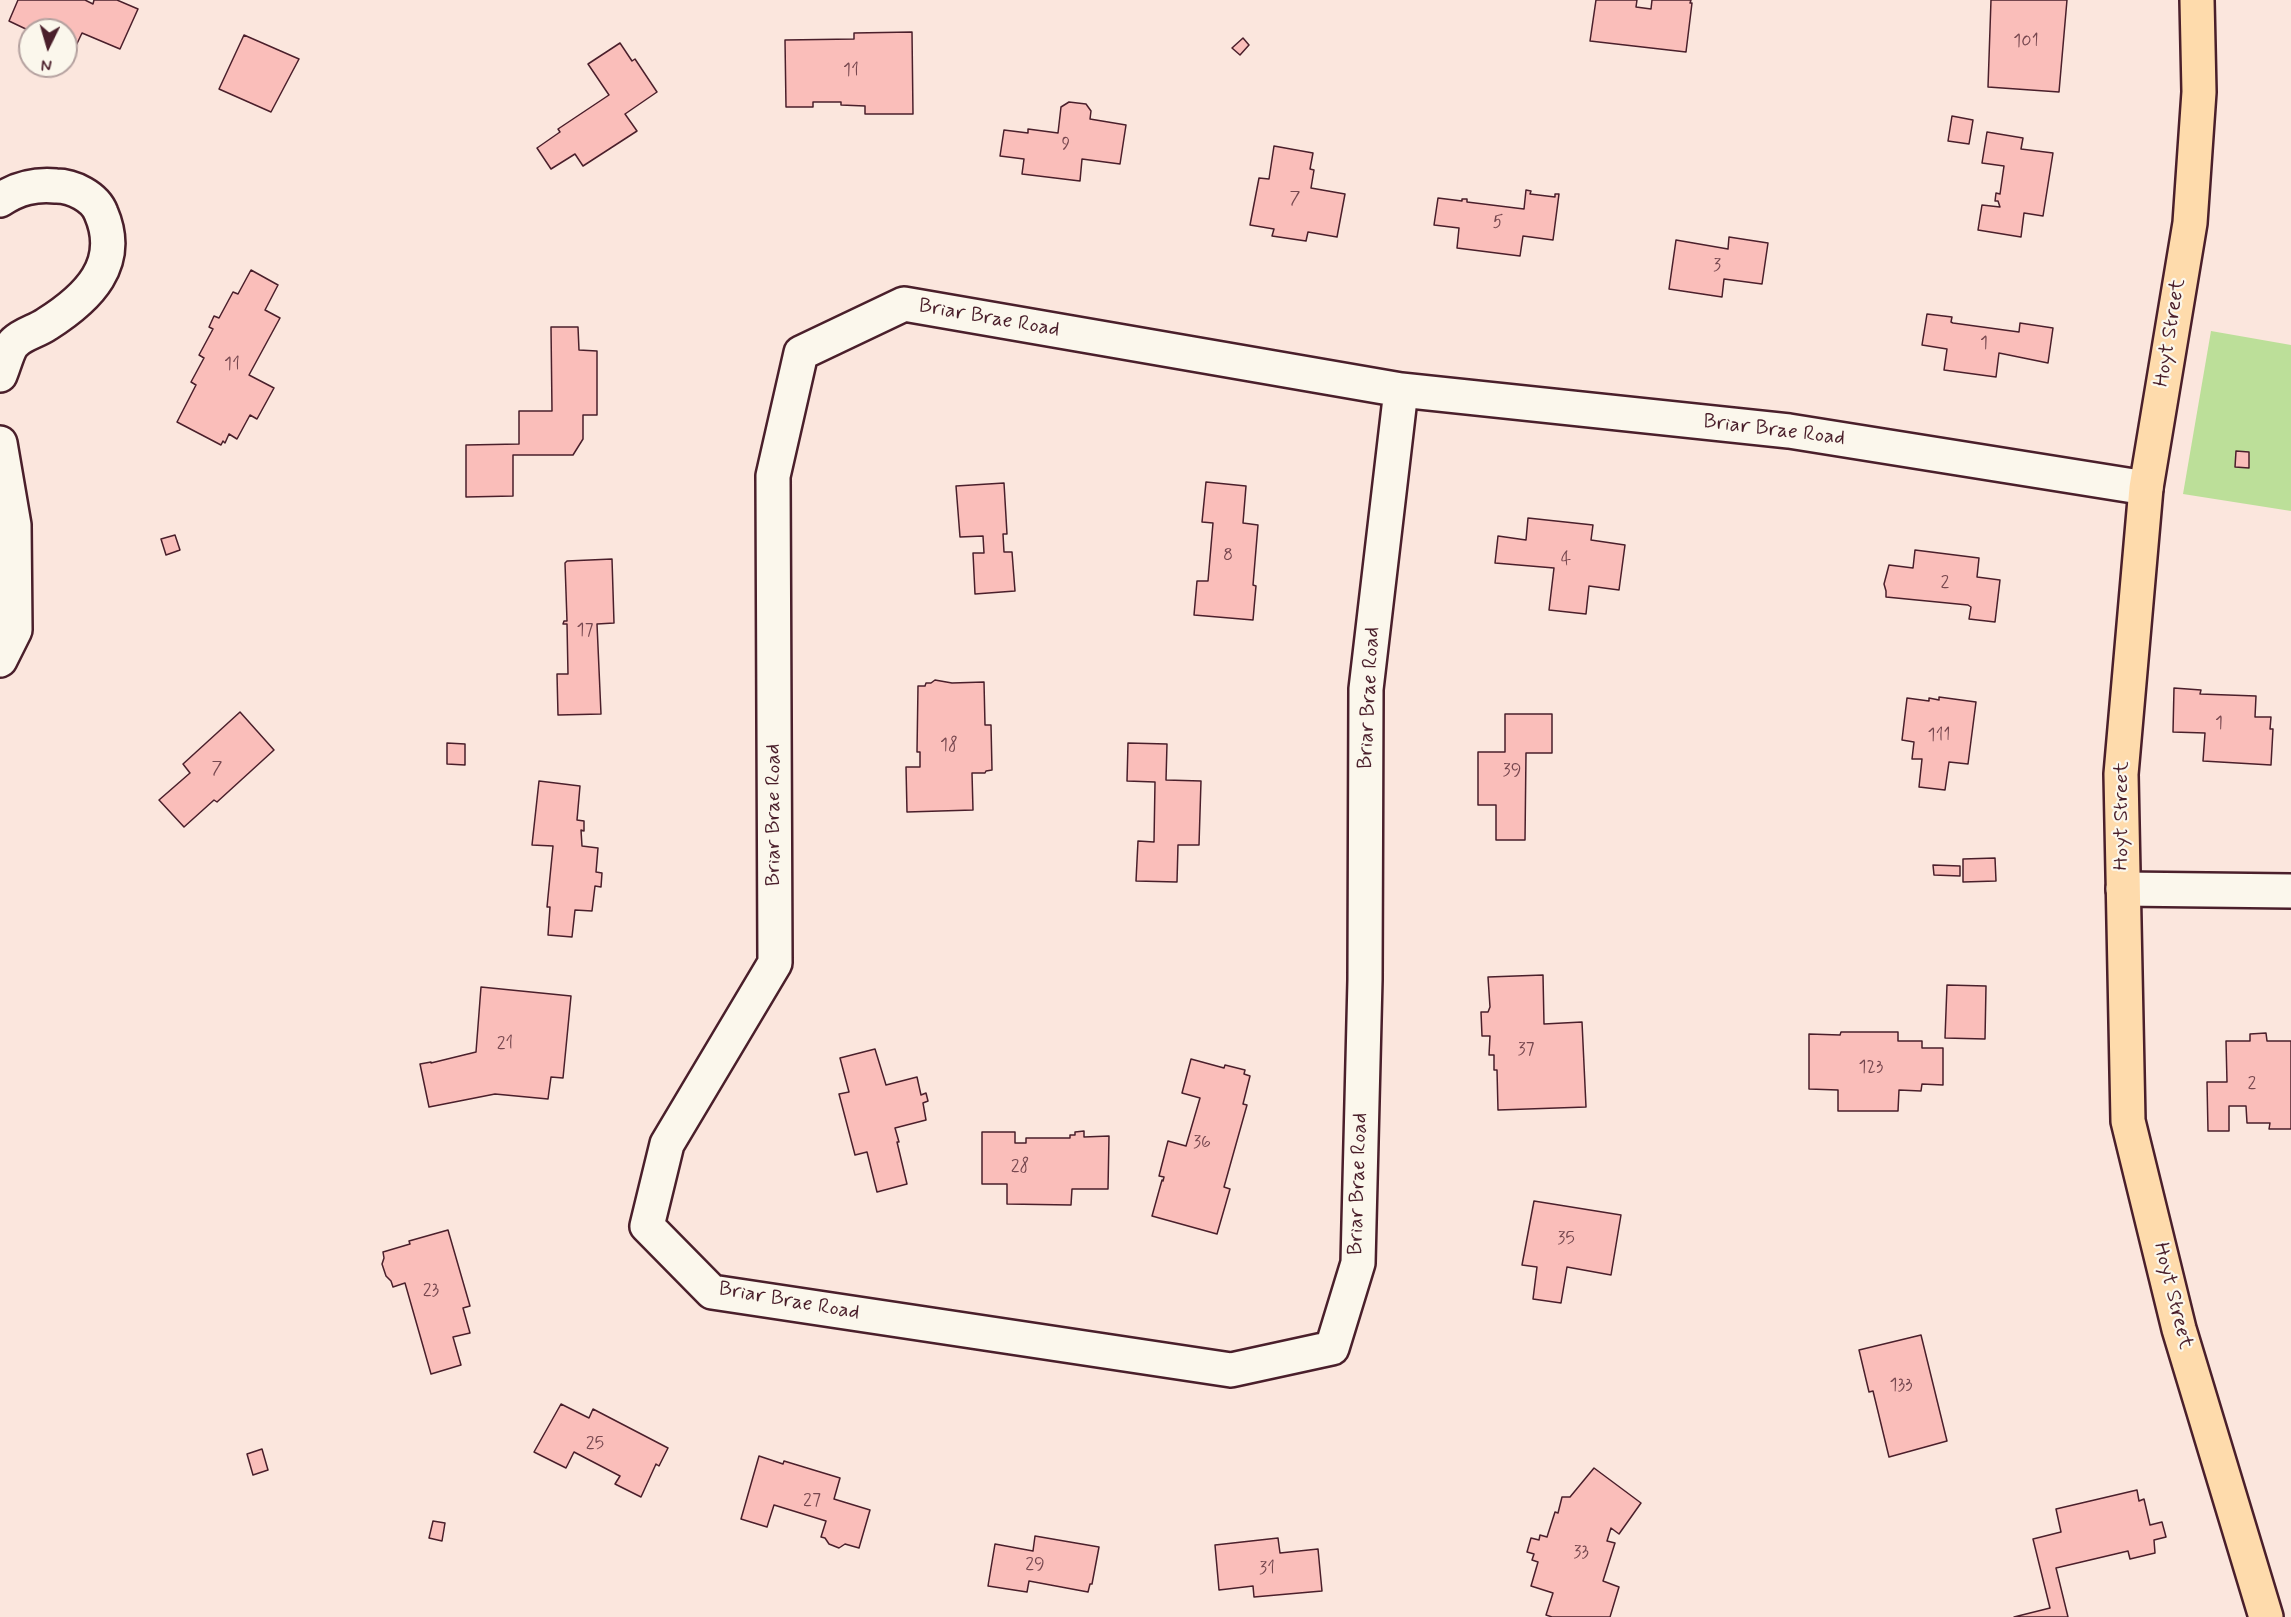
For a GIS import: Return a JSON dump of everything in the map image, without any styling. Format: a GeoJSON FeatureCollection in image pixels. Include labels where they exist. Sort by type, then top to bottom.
{"type":"FeatureCollection","features":[{"type":"Feature","properties":{"kind":"main road","name":"Hoyt Street"},"geometry":{"type":"LineString","coordinates":[[2197,0],[2199,92],[2190,223],[2146,488],[2121,774],[2128,1121],[2179,1329],[2258,1584],[2266,1617]]}},
{"type":"Feature","properties":{"kind":"street"},"geometry":{"type":"LineString","coordinates":[[0,200],[12,192],[28,187],[63,186],[82,193],[99,208],[108,228],[109,251],[103,271],[92,285],[47,325],[7,333],[0,375]]}},
{"type":"Feature","properties":{"kind":"street","name":"Briar Brae Road"},"geometry":{"type":"LineString","coordinates":[[1401,390],[1366,689],[1365,980],[1358,1263],[1332,1348],[1231,1370],[712,1292],[647,1226],[667,1144],[775,963],[773,476],[801,353],[904,304],[1401,390],[1789,431],[2146,488]]}},
{"type":"Feature","properties":{"kind":"street"},"geometry":{"type":"LineString","coordinates":[[0,443],[14,525],[15,630],[0,660]]}},
{"type":"Feature","properties":{"kind":"street"},"geometry":{"type":"LineString","coordinates":[[2123,889],[2291,891]]}},
{"type":"Feature","properties":{"kind":"green space"},"geometry":{"type":"Polygon","coordinates":[[[2211,331],[2291,345],[2291,511],[2183,494],[2211,331]]]}},
{"type":"Feature","properties":{"kind":"building"},"geometry":{"type":"Polygon","coordinates":[[[18,0],[85,0],[93,4],[94,0],[117,0],[138,9],[120,49],[82,33],[78,42],[78,18],[18,18],[18,25],[9,21],[18,0]]]}},
{"type":"Feature","properties":{"kind":"building"},"geometry":{"type":"Polygon","coordinates":[[[1596,0],[1637,0],[1636,7],[1651,9],[1652,0],[1691,0],[1686,52],[1590,41],[1596,0]]]}},
{"type":"Feature","properties":{"kind":"building"},"geometry":{"type":"Polygon","coordinates":[[[1991,0],[2067,0],[2059,92],[1988,87],[1991,0]]]}},
{"type":"Feature","properties":{"kind":"building"},"geometry":{"type":"Polygon","coordinates":[[[912,32],[913,114],[865,114],[865,106],[841,105],[841,102],[813,102],[813,107],[786,107],[785,40],[854,39],[854,33],[912,32]]]}},
{"type":"Feature","properties":{"kind":"building"},"geometry":{"type":"Polygon","coordinates":[[[244,35],[299,59],[271,112],[219,89],[244,35]]]}},
{"type":"Feature","properties":{"kind":"building"},"geometry":{"type":"Polygon","coordinates":[[[1243,38],[1249,45],[1240,55],[1232,48],[1243,38]]]}},
{"type":"Feature","properties":{"kind":"building"},"geometry":{"type":"Polygon","coordinates":[[[620,43],[632,61],[635,59],[657,92],[625,114],[637,131],[583,166],[575,154],[551,169],[537,148],[560,132],[558,129],[609,95],[588,64],[620,43]]]}},
{"type":"Feature","properties":{"kind":"building"},"geometry":{"type":"Polygon","coordinates":[[[1069,102],[1086,104],[1091,111],[1090,119],[1126,125],[1120,164],[1082,159],[1080,181],[1022,174],[1024,159],[1000,156],[1004,130],[1028,133],[1028,129],[1058,133],[1061,107],[1069,102]]]}},
{"type":"Feature","properties":{"kind":"building"},"geometry":{"type":"Polygon","coordinates":[[[1952,116],[1973,120],[1969,144],[1948,141],[1952,116]]]}},
{"type":"Feature","properties":{"kind":"building"},"geometry":{"type":"Polygon","coordinates":[[[1987,132],[2023,138],[2021,149],[2053,153],[2043,216],[2024,213],[2021,237],[1978,230],[1982,205],[2000,207],[1998,201],[1995,201],[1996,193],[2000,194],[2004,166],[1982,163],[1987,132]]]}},
{"type":"Feature","properties":{"kind":"building"},"geometry":{"type":"Polygon","coordinates":[[[1274,146],[1313,153],[1310,169],[1314,170],[1311,188],[1345,194],[1337,237],[1308,232],[1306,241],[1272,236],[1274,229],[1250,225],[1259,178],[1269,179],[1274,146]]]}},
{"type":"Feature","properties":{"kind":"building"},"geometry":{"type":"Polygon","coordinates":[[[1526,190],[1531,191],[1530,194],[1555,197],[1555,194],[1559,194],[1553,240],[1523,236],[1520,256],[1457,248],[1459,228],[1434,225],[1438,198],[1462,201],[1462,199],[1467,199],[1467,202],[1524,209],[1526,190]]]}},
{"type":"Feature","properties":{"kind":"building"},"geometry":{"type":"Polygon","coordinates":[[[1729,237],[1768,243],[1762,284],[1724,279],[1722,297],[1669,289],[1676,240],[1728,249],[1729,237]]]}},
{"type":"Feature","properties":{"kind":"building"},"geometry":{"type":"Polygon","coordinates":[[[251,270],[278,285],[265,310],[280,318],[249,375],[274,388],[257,419],[250,415],[237,439],[229,434],[225,443],[223,441],[221,445],[177,422],[196,385],[191,382],[204,358],[199,355],[213,329],[209,327],[214,316],[219,318],[233,292],[238,294],[251,270]]]}},
{"type":"Feature","properties":{"kind":"building"},"geometry":{"type":"Polygon","coordinates":[[[1927,314],[1952,317],[1951,322],[1953,323],[2019,332],[2020,323],[2053,328],[2048,363],[1999,353],[1996,377],[1944,370],[1947,349],[1922,345],[1927,314]]]}},
{"type":"Feature","properties":{"kind":"building"},"geometry":{"type":"Polygon","coordinates":[[[551,327],[578,327],[579,350],[597,351],[597,415],[583,415],[583,439],[573,455],[513,455],[513,496],[466,497],[466,445],[519,444],[519,411],[552,411],[551,327]]]}},
{"type":"Feature","properties":{"kind":"building"},"geometry":{"type":"Polygon","coordinates":[[[2236,451],[2249,452],[2249,468],[2235,467],[2236,451]]]}},
{"type":"Feature","properties":{"kind":"building"},"geometry":{"type":"Polygon","coordinates":[[[1206,482],[1246,486],[1243,523],[1258,525],[1253,585],[1256,586],[1253,620],[1194,615],[1197,581],[1208,581],[1213,523],[1202,522],[1206,482]]]}},
{"type":"Feature","properties":{"kind":"building"},"geometry":{"type":"Polygon","coordinates":[[[1004,483],[1007,534],[1003,534],[1004,552],[1012,552],[1015,591],[975,594],[973,553],[984,553],[983,536],[960,537],[956,486],[1004,483]]]}},
{"type":"Feature","properties":{"kind":"building"},"geometry":{"type":"Polygon","coordinates":[[[1528,518],[1593,525],[1591,540],[1625,545],[1619,590],[1589,586],[1586,614],[1549,610],[1554,568],[1495,563],[1498,536],[1526,540],[1528,518]]]}},
{"type":"Feature","properties":{"kind":"building"},"geometry":{"type":"Polygon","coordinates":[[[175,535],[180,550],[166,555],[161,539],[175,535]]]}},
{"type":"Feature","properties":{"kind":"building"},"geometry":{"type":"Polygon","coordinates":[[[1915,550],[1979,558],[1977,577],[2000,580],[1995,622],[1969,619],[1971,607],[1968,605],[1886,597],[1884,584],[1889,565],[1913,568],[1915,550]]]}},
{"type":"Feature","properties":{"kind":"building"},"geometry":{"type":"Polygon","coordinates":[[[612,559],[614,623],[597,624],[601,714],[558,715],[557,674],[568,674],[567,624],[563,624],[567,621],[565,563],[567,561],[612,559]]]}},
{"type":"Feature","properties":{"kind":"building"},"geometry":{"type":"Polygon","coordinates":[[[935,680],[952,683],[984,682],[985,725],[991,725],[992,770],[985,773],[972,773],[973,810],[907,812],[906,767],[920,767],[920,752],[917,752],[918,686],[925,686],[926,683],[935,680]]]}},
{"type":"Feature","properties":{"kind":"building"},"geometry":{"type":"Polygon","coordinates":[[[2174,688],[2201,690],[2200,694],[2256,696],[2255,717],[2271,717],[2270,729],[2273,729],[2271,765],[2203,761],[2205,733],[2173,732],[2174,688]]]}},
{"type":"Feature","properties":{"kind":"building"},"geometry":{"type":"Polygon","coordinates":[[[1939,697],[1976,702],[1968,764],[1949,762],[1945,790],[1919,787],[1922,759],[1912,759],[1914,742],[1902,740],[1907,698],[1929,701],[1929,698],[1939,700],[1939,697]]]}},
{"type":"Feature","properties":{"kind":"building"},"geometry":{"type":"Polygon","coordinates":[[[240,712],[274,750],[217,802],[214,800],[184,827],[159,800],[190,773],[183,764],[240,712]]]}},
{"type":"Feature","properties":{"kind":"building"},"geometry":{"type":"Polygon","coordinates":[[[1505,714],[1552,714],[1552,753],[1526,753],[1525,840],[1496,840],[1496,805],[1478,805],[1478,752],[1505,752],[1505,714]]]}},
{"type":"Feature","properties":{"kind":"building"},"geometry":{"type":"Polygon","coordinates":[[[447,743],[465,744],[465,765],[447,764],[447,743]]]}},
{"type":"Feature","properties":{"kind":"building"},"geometry":{"type":"Polygon","coordinates":[[[1128,743],[1167,744],[1166,780],[1201,781],[1199,845],[1178,845],[1177,882],[1136,881],[1138,841],[1154,842],[1155,782],[1127,781],[1128,743]]]}},
{"type":"Feature","properties":{"kind":"building"},"geometry":{"type":"Polygon","coordinates":[[[539,781],[580,786],[577,820],[584,821],[584,831],[581,830],[582,846],[598,848],[596,872],[602,873],[601,887],[595,886],[592,911],[575,910],[572,937],[548,935],[550,907],[547,907],[553,846],[532,845],[539,781]]]}},
{"type":"Feature","properties":{"kind":"building"},"geometry":{"type":"Polygon","coordinates":[[[1995,858],[1996,881],[1963,882],[1963,859],[1995,858]]]}},
{"type":"Feature","properties":{"kind":"building"},"geometry":{"type":"Polygon","coordinates":[[[1933,865],[1960,866],[1960,876],[1934,875],[1933,865]]]}},
{"type":"Feature","properties":{"kind":"building"},"geometry":{"type":"Polygon","coordinates":[[[1543,975],[1544,1024],[1582,1022],[1586,1107],[1498,1110],[1497,1070],[1494,1070],[1494,1055],[1489,1055],[1490,1036],[1482,1036],[1481,1012],[1488,1012],[1490,1007],[1488,977],[1543,975]]]}},
{"type":"Feature","properties":{"kind":"building"},"geometry":{"type":"Polygon","coordinates":[[[1947,985],[1986,986],[1985,1039],[1945,1038],[1947,985]]]}},
{"type":"Feature","properties":{"kind":"building"},"geometry":{"type":"Polygon","coordinates":[[[481,987],[571,996],[563,1078],[551,1077],[548,1099],[495,1094],[429,1107],[420,1064],[476,1052],[481,987]]]}},
{"type":"Feature","properties":{"kind":"building"},"geometry":{"type":"Polygon","coordinates":[[[1841,1032],[1898,1032],[1898,1041],[1922,1041],[1922,1048],[1943,1048],[1943,1085],[1922,1084],[1921,1091],[1899,1090],[1898,1111],[1838,1111],[1838,1090],[1809,1089],[1809,1034],[1840,1035],[1841,1032]]]}},
{"type":"Feature","properties":{"kind":"building"},"geometry":{"type":"Polygon","coordinates":[[[2266,1033],[2267,1041],[2291,1041],[2291,1129],[2269,1129],[2270,1123],[2247,1123],[2246,1106],[2229,1106],[2229,1131],[2208,1131],[2207,1082],[2227,1082],[2226,1041],[2250,1041],[2250,1034],[2266,1033]]]}},
{"type":"Feature","properties":{"kind":"building"},"geometry":{"type":"Polygon","coordinates":[[[875,1049],[886,1085],[917,1077],[921,1095],[926,1093],[928,1101],[923,1103],[926,1120],[895,1128],[907,1184],[877,1192],[867,1152],[855,1155],[839,1094],[849,1092],[840,1058],[875,1049]]]}},
{"type":"Feature","properties":{"kind":"building"},"geometry":{"type":"Polygon","coordinates":[[[1191,1059],[1224,1068],[1225,1065],[1245,1070],[1244,1074],[1250,1076],[1243,1104],[1247,1105],[1224,1187],[1230,1189],[1217,1234],[1152,1216],[1164,1177],[1159,1176],[1168,1141],[1186,1146],[1200,1098],[1182,1093],[1191,1059]]]}},
{"type":"Feature","properties":{"kind":"building"},"geometry":{"type":"Polygon","coordinates":[[[1084,1131],[1084,1137],[1109,1136],[1108,1189],[1072,1189],[1071,1205],[1007,1204],[1007,1184],[982,1184],[982,1132],[1015,1132],[1015,1143],[1026,1143],[1026,1138],[1070,1138],[1070,1135],[1075,1135],[1075,1132],[1084,1131]]]}},
{"type":"Feature","properties":{"kind":"building"},"geometry":{"type":"Polygon","coordinates":[[[1534,1201],[1621,1215],[1611,1275],[1567,1267],[1561,1303],[1533,1299],[1537,1267],[1522,1265],[1534,1201]]]}},
{"type":"Feature","properties":{"kind":"building"},"geometry":{"type":"Polygon","coordinates":[[[448,1230],[470,1306],[463,1308],[470,1333],[453,1337],[461,1365],[431,1374],[405,1283],[393,1287],[382,1264],[383,1252],[410,1244],[409,1241],[448,1230]]]}},
{"type":"Feature","properties":{"kind":"building"},"geometry":{"type":"Polygon","coordinates":[[[1921,1335],[1947,1441],[1889,1457],[1873,1391],[1869,1392],[1859,1350],[1921,1335]]]}},
{"type":"Feature","properties":{"kind":"building"},"geometry":{"type":"Polygon","coordinates":[[[561,1404],[589,1418],[593,1409],[668,1448],[659,1466],[656,1464],[641,1497],[615,1484],[620,1476],[574,1452],[566,1468],[534,1452],[561,1404]]]}},
{"type":"Feature","properties":{"kind":"building"},"geometry":{"type":"Polygon","coordinates":[[[262,1449],[268,1470],[253,1475],[247,1454],[262,1449]]]}},
{"type":"Feature","properties":{"kind":"building"},"geometry":{"type":"Polygon","coordinates":[[[759,1456],[840,1478],[834,1499],[870,1510],[859,1548],[845,1544],[839,1548],[829,1544],[825,1538],[821,1537],[826,1521],[774,1505],[767,1527],[741,1519],[759,1456]]]}},
{"type":"Feature","properties":{"kind":"building"},"geometry":{"type":"Polygon","coordinates":[[[1594,1468],[1641,1503],[1619,1534],[1611,1528],[1607,1541],[1615,1543],[1603,1581],[1619,1587],[1610,1617],[1552,1617],[1546,1615],[1553,1593],[1531,1586],[1538,1562],[1532,1560],[1534,1554],[1527,1552],[1531,1538],[1539,1540],[1540,1535],[1547,1537],[1555,1512],[1558,1513],[1562,1497],[1570,1497],[1594,1468]]]}},
{"type":"Feature","properties":{"kind":"building"},"geometry":{"type":"Polygon","coordinates":[[[2137,1490],[2139,1501],[2144,1499],[2150,1525],[2162,1522],[2166,1537],[2154,1540],[2155,1553],[2130,1559],[2128,1551],[2056,1568],[2068,1617],[2014,1617],[2050,1608],[2033,1539],[2061,1532],[2056,1509],[2137,1490]]]}},
{"type":"Feature","properties":{"kind":"building"},"geometry":{"type":"Polygon","coordinates":[[[433,1521],[445,1523],[442,1541],[429,1538],[433,1521]]]}},
{"type":"Feature","properties":{"kind":"building"},"geometry":{"type":"Polygon","coordinates":[[[1035,1536],[1099,1547],[1092,1584],[1088,1592],[1029,1581],[1027,1592],[988,1586],[995,1544],[1033,1551],[1035,1536]]]}},
{"type":"Feature","properties":{"kind":"building"},"geometry":{"type":"Polygon","coordinates":[[[1278,1538],[1280,1553],[1318,1549],[1322,1591],[1254,1597],[1253,1586],[1219,1590],[1215,1545],[1278,1538]]]}}]}
